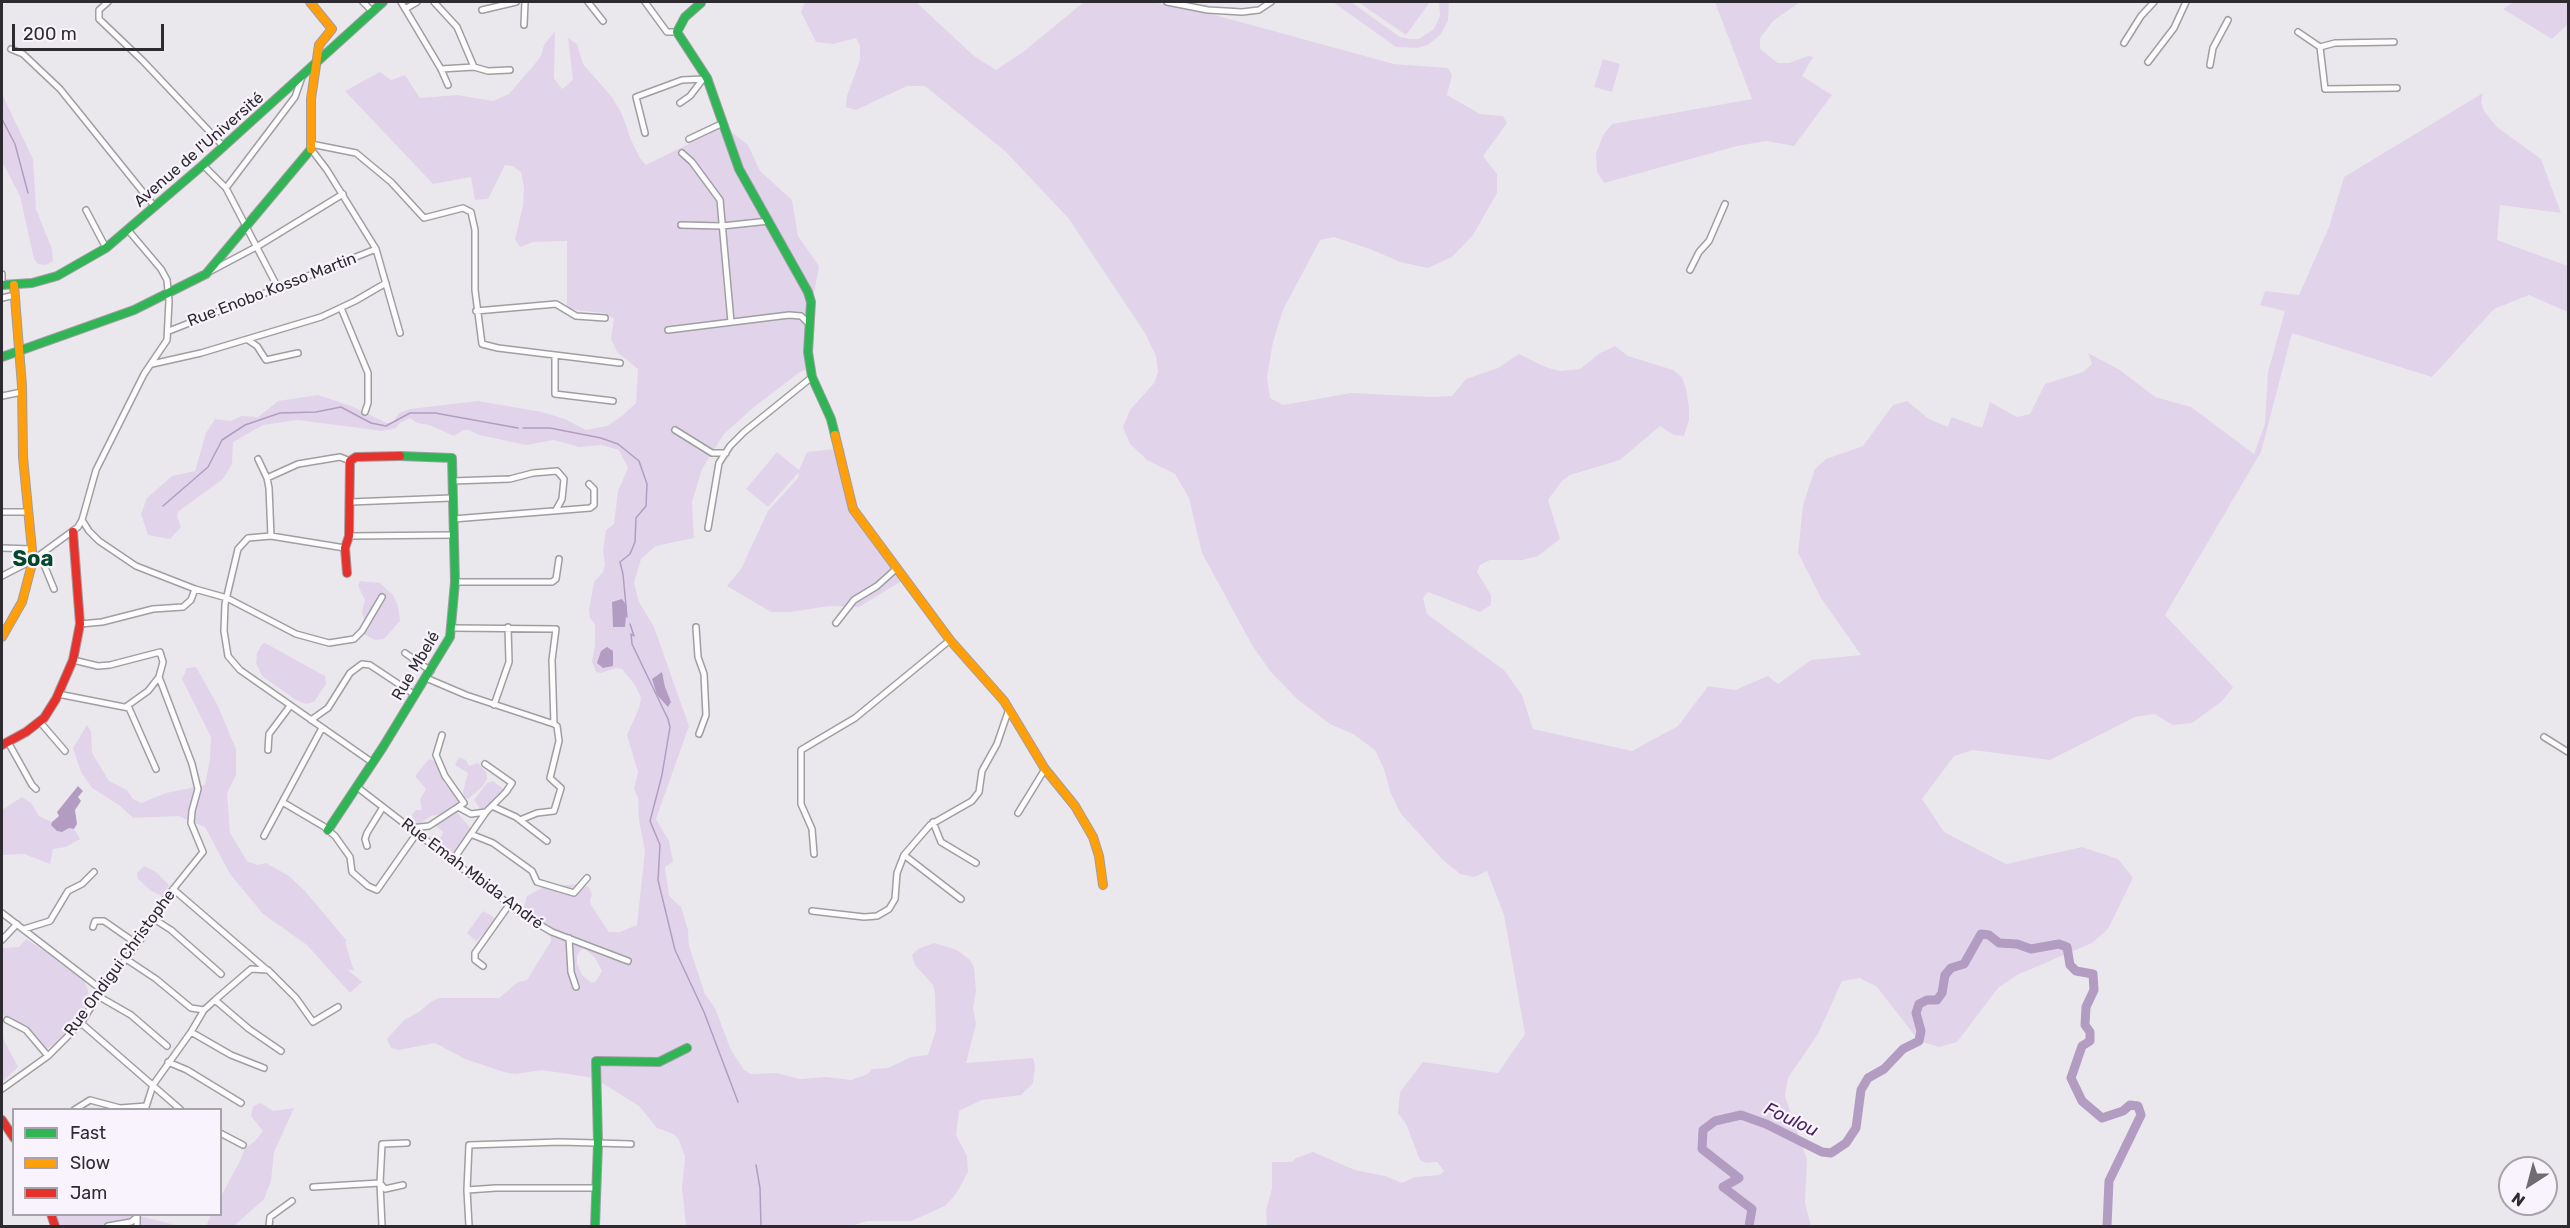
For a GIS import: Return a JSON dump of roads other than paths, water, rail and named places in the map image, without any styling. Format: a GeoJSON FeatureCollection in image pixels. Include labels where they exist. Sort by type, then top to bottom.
{"type":"FeatureCollection","features":[{"type":"Feature","properties":{"kind":"street"},"geometry":{"type":"LineString","coordinates":[[108,2],[99,10],[99,19],[143,61],[224,147]]}},
{"type":"Feature","properties":{"kind":"street"},"geometry":{"type":"LineString","coordinates":[[310,2],[332,28],[319,45],[311,99],[311,146],[376,249],[400,333]]}},
{"type":"Feature","properties":{"kind":"street"},"geometry":{"type":"LineString","coordinates":[[363,2],[373,12]]}},
{"type":"Feature","properties":{"kind":"street","name":"Avenue de l'Université"},"geometry":{"type":"LineString","coordinates":[[2,285],[14,285],[57,276],[106,248],[224,147],[383,2]]}},
{"type":"Feature","properties":{"kind":"street"},"geometry":{"type":"LineString","coordinates":[[401,2],[448,85]]}},
{"type":"Feature","properties":{"kind":"street"},"geometry":{"type":"LineString","coordinates":[[405,9],[417,2]]}},
{"type":"Feature","properties":{"kind":"street"},"geometry":{"type":"LineString","coordinates":[[434,2],[457,27],[474,67]]}},
{"type":"Feature","properties":{"kind":"street"},"geometry":{"type":"LineString","coordinates":[[482,10],[516,2]]}},
{"type":"Feature","properties":{"kind":"street"},"geometry":{"type":"LineString","coordinates":[[524,25],[525,2]]}},
{"type":"Feature","properties":{"kind":"street"},"geometry":{"type":"LineString","coordinates":[[588,2],[603,21]]}},
{"type":"Feature","properties":{"kind":"street"},"geometry":{"type":"LineString","coordinates":[[645,2],[667,32],[677,32]]}},
{"type":"Feature","properties":{"kind":"street"},"geometry":{"type":"LineString","coordinates":[[1167,2],[1208,10],[1242,12],[1259,10],[1271,2]]}},
{"type":"Feature","properties":{"kind":"street"},"geometry":{"type":"LineString","coordinates":[[2124,43],[2141,16],[2154,2]]}},
{"type":"Feature","properties":{"kind":"street"},"geometry":{"type":"LineString","coordinates":[[2148,62],[2174,28],[2186,2]]}},
{"type":"Feature","properties":{"kind":"street"},"geometry":{"type":"LineString","coordinates":[[677,32],[681,22],[701,3]]}},
{"type":"Feature","properties":{"kind":"street"},"geometry":{"type":"LineString","coordinates":[[2210,65],[2213,48],[2228,20]]}},
{"type":"Feature","properties":{"kind":"street"},"geometry":{"type":"LineString","coordinates":[[677,32],[705,78],[739,169],[812,302],[809,324],[809,359],[812,377],[831,419],[853,509],[950,640],[987,679],[1009,709],[1045,769],[1075,806],[1093,837],[1099,856],[1103,885]]}},
{"type":"Feature","properties":{"kind":"street"},"geometry":{"type":"LineString","coordinates":[[2298,32],[2320,47],[2325,89],[2397,88]]}},
{"type":"Feature","properties":{"kind":"street"},"geometry":{"type":"LineString","coordinates":[[2320,47],[2335,43],[2394,42]]}},
{"type":"Feature","properties":{"kind":"street"},"geometry":{"type":"LineString","coordinates":[[11,49],[23,54],[60,89],[155,207]]}},
{"type":"Feature","properties":{"kind":"street"},"geometry":{"type":"LineString","coordinates":[[441,69],[474,67],[488,71],[510,70]]}},
{"type":"Feature","properties":{"kind":"street"},"geometry":{"type":"LineString","coordinates":[[225,188],[295,97],[302,77]]}},
{"type":"Feature","properties":{"kind":"street"},"geometry":{"type":"LineString","coordinates":[[680,103],[690,96],[705,78]]}},
{"type":"Feature","properties":{"kind":"street"},"geometry":{"type":"LineString","coordinates":[[645,134],[636,97],[682,80],[705,78]]}},
{"type":"Feature","properties":{"kind":"street"},"geometry":{"type":"LineString","coordinates":[[688,139],[723,123]]}},
{"type":"Feature","properties":{"kind":"street"},"geometry":{"type":"LineString","coordinates":[[206,274],[311,146]]}},
{"type":"Feature","properties":{"kind":"street"},"geometry":{"type":"LineString","coordinates":[[311,146],[356,153],[391,182],[424,218],[463,208],[471,212],[476,230],[476,311],[482,344],[620,363]]}},
{"type":"Feature","properties":{"kind":"street"},"geometry":{"type":"LineString","coordinates":[[682,153],[692,162],[720,200],[732,322]]}},
{"type":"Feature","properties":{"kind":"street"},"geometry":{"type":"LineString","coordinates":[[203,165],[225,188],[258,246],[278,288]]}},
{"type":"Feature","properties":{"kind":"street"},"geometry":{"type":"LineString","coordinates":[[2,357],[134,310],[169,294],[258,246],[343,194]]}},
{"type":"Feature","properties":{"kind":"street"},"geometry":{"type":"LineString","coordinates":[[1690,270],[1699,252],[1709,241],[1725,204]]}},
{"type":"Feature","properties":{"kind":"street"},"geometry":{"type":"LineString","coordinates":[[86,210],[106,248]]}},
{"type":"Feature","properties":{"kind":"street"},"geometry":{"type":"LineString","coordinates":[[681,225],[722,226],[769,221]]}},
{"type":"Feature","properties":{"kind":"street"},"geometry":{"type":"LineString","coordinates":[[2,576],[33,560],[73,532],[82,520],[96,470],[144,374],[163,348],[169,331],[167,280],[161,269],[128,230]]}},
{"type":"Feature","properties":{"kind":"street","name":"Rue Enobo Kosso Martin"},"geometry":{"type":"LineString","coordinates":[[169,331],[376,249]]}},
{"type":"Feature","properties":{"kind":"street"},"geometry":{"type":"LineString","coordinates":[[2,274],[2,285]]}},
{"type":"Feature","properties":{"kind":"street"},"geometry":{"type":"LineString","coordinates":[[152,364],[248,340],[299,324],[340,308],[386,283]]}},
{"type":"Feature","properties":{"kind":"street"},"geometry":{"type":"LineString","coordinates":[[2,637],[22,602],[33,560],[23,457],[20,351],[14,285]]}},
{"type":"Feature","properties":{"kind":"street"},"geometry":{"type":"LineString","coordinates":[[2,298],[15,295]]}},
{"type":"Feature","properties":{"kind":"street"},"geometry":{"type":"LineString","coordinates":[[476,311],[556,304],[576,316],[605,318]]}},
{"type":"Feature","properties":{"kind":"street"},"geometry":{"type":"LineString","coordinates":[[340,308],[368,373],[368,403],[365,412]]}},
{"type":"Feature","properties":{"kind":"street"},"geometry":{"type":"LineString","coordinates":[[668,330],[789,315],[801,316],[809,324]]}},
{"type":"Feature","properties":{"kind":"street"},"geometry":{"type":"LineString","coordinates":[[248,340],[258,346],[266,360],[298,353]]}},
{"type":"Feature","properties":{"kind":"street"},"geometry":{"type":"LineString","coordinates":[[555,355],[555,394],[613,401]]}},
{"type":"Feature","properties":{"kind":"street"},"geometry":{"type":"LineString","coordinates":[[708,528],[719,464],[726,453],[744,432],[812,377]]}},
{"type":"Feature","properties":{"kind":"street"},"geometry":{"type":"LineString","coordinates":[[2,396],[22,392]]}},
{"type":"Feature","properties":{"kind":"street"},"geometry":{"type":"LineString","coordinates":[[675,430],[712,453],[726,453]]}},
{"type":"Feature","properties":{"kind":"street","name":"Rue Mbelé"},"geometry":{"type":"LineString","coordinates":[[328,830],[445,650],[453,628],[455,582],[452,458],[385,456],[356,457],[350,461]]}},
{"type":"Feature","properties":{"kind":"street"},"geometry":{"type":"LineString","coordinates":[[267,478],[297,464],[340,457],[350,461],[350,536],[345,548],[347,573]]}},
{"type":"Feature","properties":{"kind":"street"},"geometry":{"type":"LineString","coordinates":[[258,459],[267,478],[271,536]]}},
{"type":"Feature","properties":{"kind":"street"},"geometry":{"type":"LineString","coordinates":[[452,481],[510,480],[532,473],[557,471],[564,479],[562,499],[556,510]]}},
{"type":"Feature","properties":{"kind":"street"},"geometry":{"type":"LineString","coordinates":[[452,519],[593,507],[594,489],[589,484]]}},
{"type":"Feature","properties":{"kind":"street"},"geometry":{"type":"LineString","coordinates":[[350,502],[452,498]]}},
{"type":"Feature","properties":{"kind":"street"},"geometry":{"type":"LineString","coordinates":[[2,512],[28,512]]}},
{"type":"Feature","properties":{"kind":"street"},"geometry":{"type":"LineString","coordinates":[[82,520],[99,541],[136,566],[195,590],[227,598],[296,634],[329,643],[354,639],[362,631],[382,597]]}},
{"type":"Feature","properties":{"kind":"street"},"geometry":{"type":"LineString","coordinates":[[36,789],[5,744],[40,722],[58,694],[73,660],[80,624],[73,532]]}},
{"type":"Feature","properties":{"kind":"street"},"geometry":{"type":"LineString","coordinates":[[350,536],[453,535]]}},
{"type":"Feature","properties":{"kind":"street"},"geometry":{"type":"LineString","coordinates":[[345,548],[271,536],[257,536],[242,543],[238,549],[223,617],[228,656],[240,670],[373,763]]}},
{"type":"Feature","properties":{"kind":"street"},"geometry":{"type":"LineString","coordinates":[[2,548],[32,549]]}},
{"type":"Feature","properties":{"kind":"street"},"geometry":{"type":"LineString","coordinates":[[40,555],[54,589]]}},
{"type":"Feature","properties":{"kind":"street"},"geometry":{"type":"LineString","coordinates":[[455,582],[552,582],[556,579],[559,559]]}},
{"type":"Feature","properties":{"kind":"street"},"geometry":{"type":"LineString","coordinates":[[836,623],[854,600],[877,586],[897,568]]}},
{"type":"Feature","properties":{"kind":"street"},"geometry":{"type":"LineString","coordinates":[[80,624],[108,621],[153,609],[183,607],[191,600],[195,590]]}},
{"type":"Feature","properties":{"kind":"street"},"geometry":{"type":"LineString","coordinates":[[494,705],[509,662],[508,627]]}},
{"type":"Feature","properties":{"kind":"street"},"geometry":{"type":"LineString","coordinates":[[696,627],[698,657],[704,674],[706,715],[699,734]]}},
{"type":"Feature","properties":{"kind":"street"},"geometry":{"type":"LineString","coordinates":[[453,628],[556,629],[552,660],[554,724]]}},
{"type":"Feature","properties":{"kind":"street"},"geometry":{"type":"LineString","coordinates":[[814,854],[812,829],[801,804],[803,747],[855,718],[950,640]]}},
{"type":"Feature","properties":{"kind":"street"},"geometry":{"type":"LineString","coordinates":[[73,660],[98,666],[158,651],[163,662],[159,677],[148,691],[127,706]]}},
{"type":"Feature","properties":{"kind":"street"},"geometry":{"type":"LineString","coordinates":[[405,653],[428,674],[494,705],[557,726],[559,741],[550,778],[561,788],[554,811],[537,813],[520,820]]}},
{"type":"Feature","properties":{"kind":"street"},"geometry":{"type":"LineString","coordinates":[[311,720],[328,708],[351,673],[362,664],[370,665],[415,695]]}},
{"type":"Feature","properties":{"kind":"street","name":"Rue Ondigui Christophe"},"geometry":{"type":"LineString","coordinates":[[2,1089],[48,1056],[81,1023],[173,889],[202,852],[192,823],[192,811],[198,789],[192,764],[159,677]]}},
{"type":"Feature","properties":{"kind":"street"},"geometry":{"type":"LineString","coordinates":[[58,694],[127,706],[132,711],[156,769]]}},
{"type":"Feature","properties":{"kind":"street"},"geometry":{"type":"LineString","coordinates":[[268,750],[269,734],[290,706]]}},
{"type":"Feature","properties":{"kind":"street"},"geometry":{"type":"LineString","coordinates":[[815,904],[814,911],[864,917],[877,916],[889,909],[896,899],[897,873],[904,855],[933,822],[976,797],[979,792],[982,771],[997,744],[1009,709]]}},
{"type":"Feature","properties":{"kind":"street"},"geometry":{"type":"LineString","coordinates":[[40,722],[65,751]]}},
{"type":"Feature","properties":{"kind":"street"},"geometry":{"type":"LineString","coordinates":[[264,836],[322,728]]}},
{"type":"Feature","properties":{"kind":"street"},"geometry":{"type":"LineString","coordinates":[[411,828],[429,826],[464,803],[445,776],[436,755],[442,735]]}},
{"type":"Feature","properties":{"kind":"street"},"geometry":{"type":"LineString","coordinates":[[2544,737],[2568,752]]}},
{"type":"Feature","properties":{"kind":"street"},"geometry":{"type":"LineString","coordinates":[[453,860],[473,835],[486,812],[512,783],[485,764]]}},
{"type":"Feature","properties":{"kind":"street"},"geometry":{"type":"LineString","coordinates":[[1018,813],[1045,769]]}},
{"type":"Feature","properties":{"kind":"street","name":"Rue Emah Mbida André"},"geometry":{"type":"LineString","coordinates":[[357,788],[509,905],[552,932],[628,961]]}},
{"type":"Feature","properties":{"kind":"street"},"geometry":{"type":"LineString","coordinates":[[284,802],[328,830],[350,856],[354,875],[377,890],[417,833]]}},
{"type":"Feature","properties":{"kind":"street"},"geometry":{"type":"LineString","coordinates":[[492,806],[520,820],[547,841]]}},
{"type":"Feature","properties":{"kind":"street"},"geometry":{"type":"LineString","coordinates":[[367,846],[365,839],[367,833],[383,807]]}},
{"type":"Feature","properties":{"kind":"street"},"geometry":{"type":"LineString","coordinates":[[458,807],[471,814],[486,812]]}},
{"type":"Feature","properties":{"kind":"street"},"geometry":{"type":"LineString","coordinates":[[933,822],[941,842],[976,863]]}},
{"type":"Feature","properties":{"kind":"street"},"geometry":{"type":"LineString","coordinates":[[473,835],[493,843],[532,871],[537,882],[574,893],[586,878]]}},
{"type":"Feature","properties":{"kind":"street"},"geometry":{"type":"LineString","coordinates":[[904,855],[961,899]]}},
{"type":"Feature","properties":{"kind":"street"},"geometry":{"type":"LineString","coordinates":[[24,929],[50,921],[65,894],[82,884],[94,872]]}},
{"type":"Feature","properties":{"kind":"street"},"geometry":{"type":"LineString","coordinates":[[173,889],[268,970],[296,998],[313,1022],[338,1007]]}},
{"type":"Feature","properties":{"kind":"street"},"geometry":{"type":"LineString","coordinates":[[483,966],[476,960],[475,953],[509,905]]}},
{"type":"Feature","properties":{"kind":"street"},"geometry":{"type":"LineString","coordinates":[[831,913],[832,905]]}},
{"type":"Feature","properties":{"kind":"street"},"geometry":{"type":"LineString","coordinates":[[2,913],[102,990]]}},
{"type":"Feature","properties":{"kind":"street"},"geometry":{"type":"LineString","coordinates":[[93,927],[98,919],[104,921],[137,944]]}},
{"type":"Feature","properties":{"kind":"street"},"geometry":{"type":"LineString","coordinates":[[154,919],[171,930],[221,974]]}},
{"type":"Feature","properties":{"kind":"street"},"geometry":{"type":"LineString","coordinates":[[2,940],[17,924]]}},
{"type":"Feature","properties":{"kind":"street"},"geometry":{"type":"LineString","coordinates":[[569,938],[571,972],[576,987]]}},
{"type":"Feature","properties":{"kind":"street"},"geometry":{"type":"LineString","coordinates":[[126,959],[174,992],[191,1008],[204,1010]]}},
{"type":"Feature","properties":{"kind":"street"},"geometry":{"type":"LineString","coordinates":[[77,1108],[90,1100],[120,1108],[145,1108],[153,1085],[204,1010],[251,969],[268,970]]}},
{"type":"Feature","properties":{"kind":"street"},"geometry":{"type":"LineString","coordinates":[[98,996],[131,1015],[167,1046]]}},
{"type":"Feature","properties":{"kind":"street"},"geometry":{"type":"LineString","coordinates":[[215,1000],[249,1029],[281,1051]]}},
{"type":"Feature","properties":{"kind":"street"},"geometry":{"type":"LineString","coordinates":[[7,1020],[26,1030],[48,1056]]}},
{"type":"Feature","properties":{"kind":"street"},"geometry":{"type":"LineString","coordinates":[[81,1023],[179,1108]]}},
{"type":"Feature","properties":{"kind":"street"},"geometry":{"type":"LineString","coordinates":[[191,1032],[236,1057],[264,1068]]}},
{"type":"Feature","properties":{"kind":"street"},"geometry":{"type":"LineString","coordinates":[[595,1227],[598,1143],[596,1061],[659,1062],[687,1048]]}},
{"type":"Feature","properties":{"kind":"street"},"geometry":{"type":"LineString","coordinates":[[168,1062],[188,1070],[241,1103]]}},
{"type":"Feature","properties":{"kind":"street"},"geometry":{"type":"LineString","coordinates":[[2,1120],[12,1136]]}},
{"type":"Feature","properties":{"kind":"street"},"geometry":{"type":"LineString","coordinates":[[222,1133],[243,1145]]}},
{"type":"Feature","properties":{"kind":"street"},"geometry":{"type":"LineString","coordinates":[[469,1227],[467,1190],[469,1145],[560,1142],[631,1144]]}},
{"type":"Feature","properties":{"kind":"street"},"geometry":{"type":"LineString","coordinates":[[382,1227],[380,1183],[382,1144],[406,1143]]}},
{"type":"Feature","properties":{"kind":"street"},"geometry":{"type":"LineString","coordinates":[[380,1183],[385,1189],[403,1185]]}},
{"type":"Feature","properties":{"kind":"street"},"geometry":{"type":"LineString","coordinates":[[313,1187],[380,1183]]}},
{"type":"Feature","properties":{"kind":"street"},"geometry":{"type":"LineString","coordinates":[[467,1190],[596,1188]]}},
{"type":"Feature","properties":{"kind":"street"},"geometry":{"type":"LineString","coordinates":[[269,1227],[270,1217],[292,1201]]}},
{"type":"Feature","properties":{"kind":"street"},"geometry":{"type":"LineString","coordinates":[[108,1227],[131,1221],[137,1216]]}},
{"type":"Feature","properties":{"kind":"street"},"geometry":{"type":"LineString","coordinates":[[137,1216],[137,1227]]}},
{"type":"Feature","properties":{"kind":"waterway"},"geometry":{"type":"LineString","coordinates":[[2,119],[15,144],[28,193]]}},
{"type":"Feature","properties":{"kind":"waterway"},"geometry":{"type":"LineString","coordinates":[[163,506],[208,467],[222,440],[245,425],[280,413],[316,412],[341,407],[371,423],[386,426],[410,413],[435,413],[518,428]]}},
{"type":"Feature","properties":{"kind":"waterway"},"geometry":{"type":"LineString","coordinates":[[523,428],[550,428],[601,438],[618,444],[639,461],[647,484],[646,506],[636,518],[635,542],[630,554],[620,562],[627,617]]}},
{"type":"Feature","properties":{"kind":"waterway"},"geometry":{"type":"LineString","coordinates":[[630,624],[634,636],[631,634],[632,644],[670,727],[662,775],[650,821],[660,845],[658,880],[675,950],[704,1012],[738,1102]]}},
{"type":"Feature","properties":{"kind":"waterway","name":"Foulou"},"geometry":{"type":"LineString","coordinates":[[1749,1226],[1752,1209],[1723,1187],[1739,1178],[1702,1149],[1703,1130],[1715,1121],[1741,1115],[1766,1124],[1822,1152],[1831,1153],[1846,1143],[1856,1128],[1861,1090],[1868,1078],[1884,1069],[1903,1049],[1919,1041],[1921,1031],[1916,1013],[1919,1004],[1927,1000],[1937,1000],[1942,993],[1945,975],[1951,968],[1964,964],[1981,934],[1989,935],[1999,943],[2017,944],[2031,949],[2059,944],[2067,947],[2070,965],[2076,971],[2093,974],[2094,990],[2086,1007],[2085,1025],[2090,1032],[2090,1041],[2082,1046],[2071,1078],[2082,1101],[2102,1118],[2123,1111],[2130,1105],[2138,1106],[2141,1115],[2109,1181],[2107,1226]]}},
{"type":"Feature","properties":{"kind":"waterway"},"geometry":{"type":"LineString","coordinates":[[756,1165],[760,1188],[761,1226]]}},
{"type":"Feature","properties":{"kind":"district","name":"Soa"},"geometry":{"type":"Point","coordinates":[33,560]}}]}
